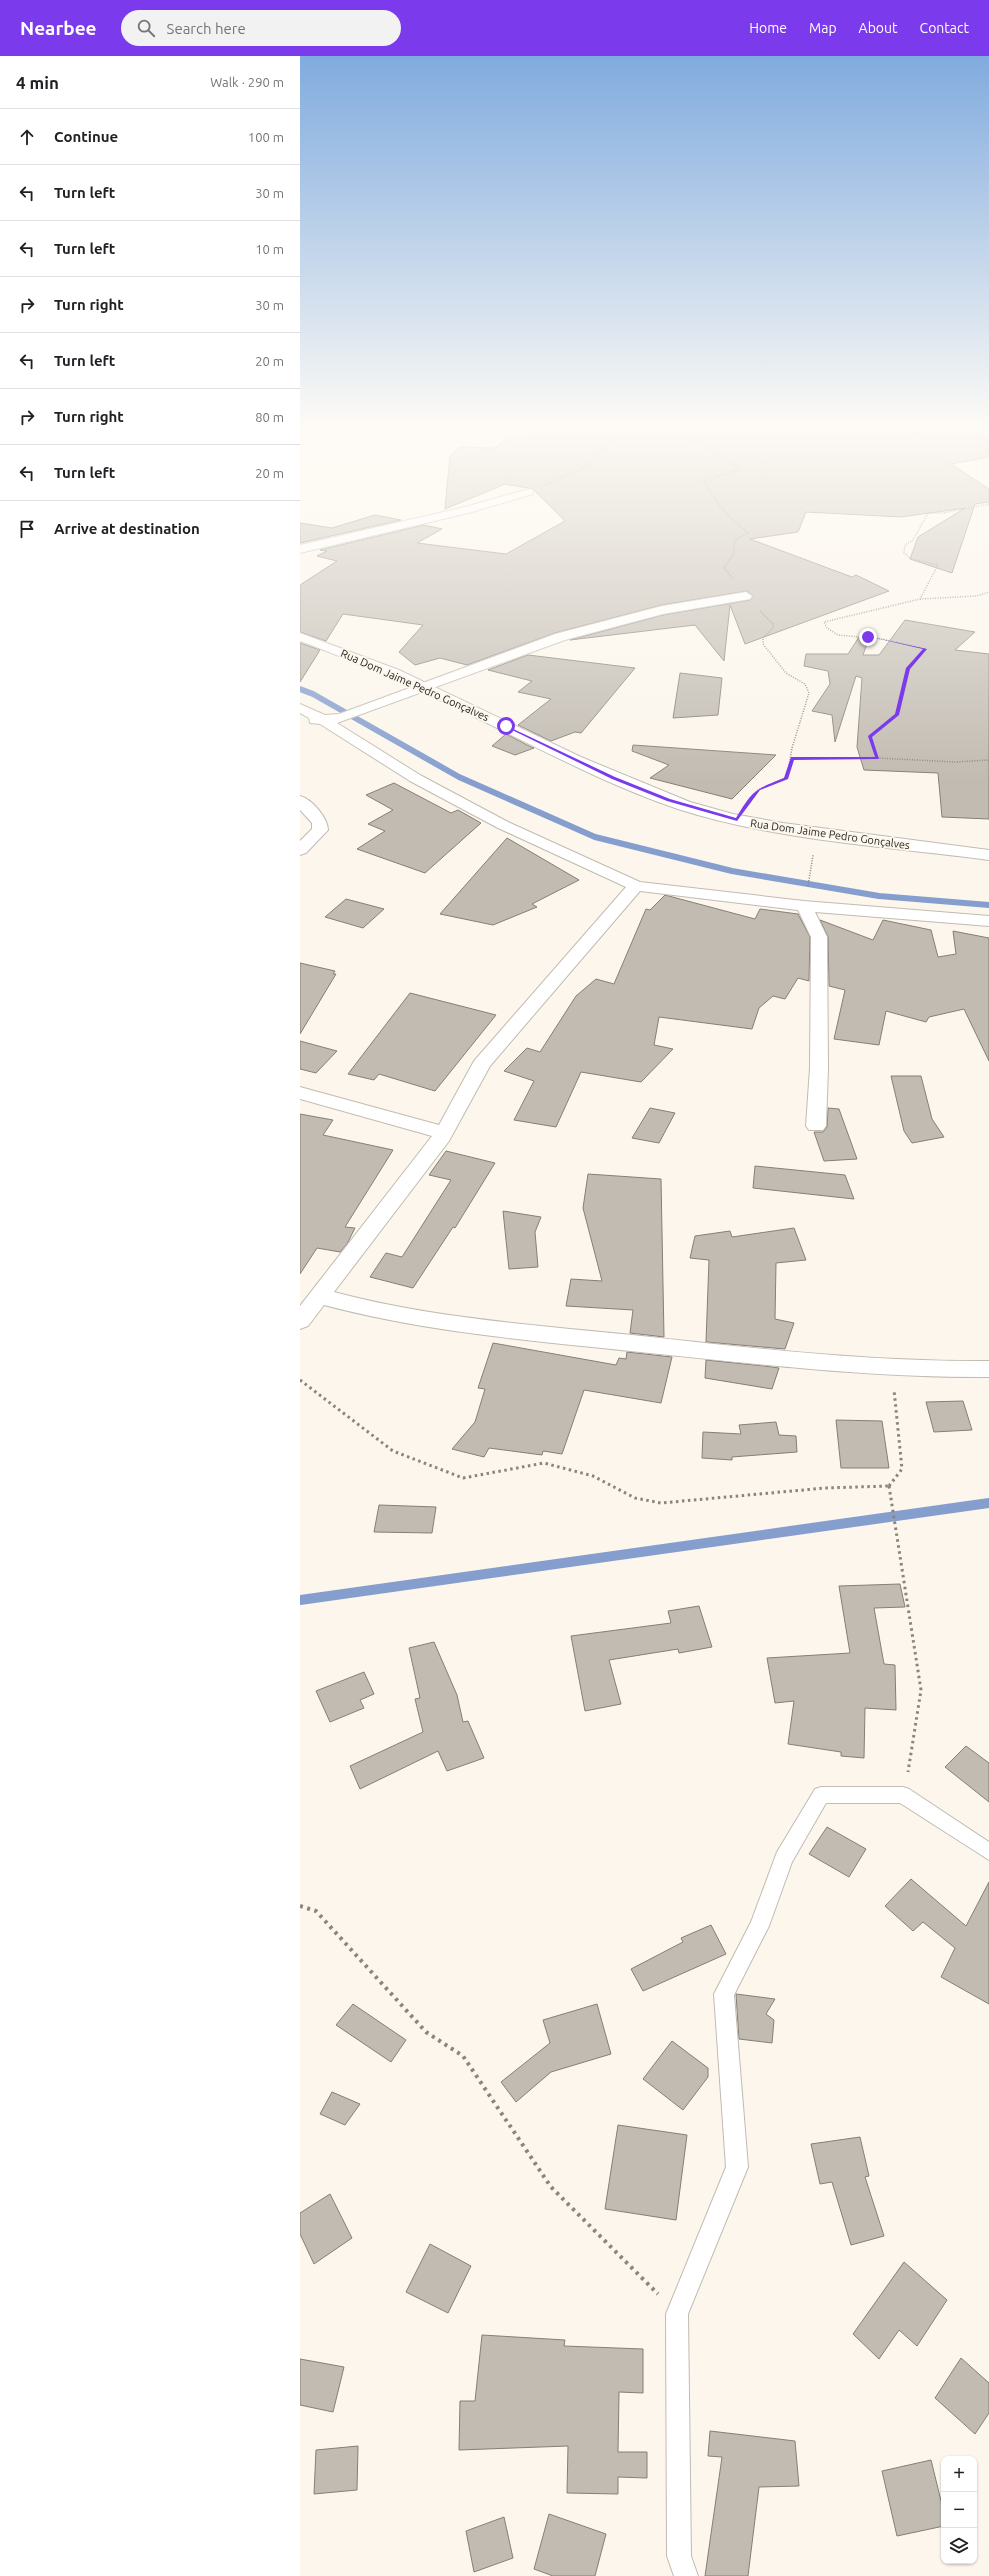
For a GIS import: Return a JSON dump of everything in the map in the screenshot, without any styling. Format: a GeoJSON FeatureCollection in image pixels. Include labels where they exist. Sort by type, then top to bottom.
{"type":"FeatureCollection","features":[{"type":"Feature","properties":{"kind":"street"},"geometry":{"type":"LineString","coordinates":[[300,549],[310,547]]}},
{"type":"Feature","properties":{"kind":"street"},"geometry":{"type":"LineString","coordinates":[[300,720],[341,718],[367,707],[560,637],[662,610],[746,596]]}},
{"type":"Feature","properties":{"kind":"street","name":"Rua Dom Jaime Pedro Gonçalves"},"geometry":{"type":"LineString","coordinates":[[300,637],[365,660],[620,780],[675,802],[737,820],[849,838],[989,855]]}},
{"type":"Feature","properties":{"kind":"street"},"geometry":{"type":"LineString","coordinates":[[300,708],[322,719],[365,748],[429,786],[503,825],[636,886],[804,906],[989,921]]}},
{"type":"Feature","properties":{"kind":"street"},"geometry":{"type":"LineString","coordinates":[[300,801],[320,822],[320,830],[300,850]]}},
{"type":"Feature","properties":{"kind":"street"},"geometry":{"type":"LineString","coordinates":[[300,1320],[320,1296],[444,1133],[481,1065],[636,886]]}},
{"type":"Feature","properties":{"kind":"street"},"geometry":{"type":"LineString","coordinates":[[804,906],[819,936],[820,1068],[816,1126]]}},
{"type":"Feature","properties":{"kind":"street"},"geometry":{"type":"LineString","coordinates":[[300,1093],[444,1133]]}},
{"type":"Feature","properties":{"kind":"street"},"geometry":{"type":"LineString","coordinates":[[320,1296],[348,1304],[444,1323],[833,1364],[932,1371],[989,1369]]}},
{"type":"Feature","properties":{"kind":"lane"},"geometry":{"type":"LineString","coordinates":[[686,2576],[679,2556],[677,2314],[737,2167],[724,1994],[759,1926],[784,1858],[821,1795],[903,1795],[989,1852]]}},
{"type":"Feature","properties":{"kind":"path"},"geometry":{"type":"LineString","coordinates":[[734,547],[733,555],[724,568],[746,596],[773,624],[773,628],[763,638],[763,644],[786,673],[809,689],[805,711],[792,748],[792,758],[786,778],[758,790],[752,795],[737,820]]}},
{"type":"Feature","properties":{"kind":"path"},"geometry":{"type":"LineString","coordinates":[[905,547],[904,553],[911,560],[938,565],[938,570],[922,589],[920,599]]}},
{"type":"Feature","properties":{"kind":"path"},"geometry":{"type":"LineString","coordinates":[[878,758],[870,736],[897,715],[908,668],[925,649],[876,638],[839,634],[829,631],[824,622],[920,599],[977,596],[989,592]]}},
{"type":"Feature","properties":{"kind":"path"},"geometry":{"type":"LineString","coordinates":[[792,758],[878,758],[956,762],[989,760]]}},
{"type":"Feature","properties":{"kind":"path"},"geometry":{"type":"LineString","coordinates":[[889,1486],[902,1469],[892,1368]]}},
{"type":"Feature","properties":{"kind":"path"},"geometry":{"type":"LineString","coordinates":[[300,1380],[393,1451],[463,1478],[544,1463],[593,1476],[635,1498],[661,1504],[825,1488],[889,1486]]}},
{"type":"Feature","properties":{"kind":"path"},"geometry":{"type":"LineString","coordinates":[[889,1486],[893,1500],[896,1530],[921,1690],[912,1755],[903,1795]]}},
{"type":"Feature","properties":{"kind":"path"},"geometry":{"type":"LineString","coordinates":[[300,1906],[316,1911],[426,2032],[463,2056],[551,2187],[677,2314]]}},
{"type":"Feature","properties":{"kind":"building"},"geometry":{"type":"Polygon","coordinates":[[[334,547],[446,547],[506,554],[519,547],[770,547],[852,577],[856,575],[889,591],[745,644],[730,605],[724,661],[695,625],[570,640],[663,615],[750,600],[753,596],[747,591],[662,605],[555,633],[467,665],[440,658],[415,665],[399,652],[423,625],[343,614],[326,641],[300,632],[300,585],[337,561],[317,556],[327,551],[320,550],[334,547]]]}},
{"type":"Feature","properties":{"kind":"building"},"geometry":{"type":"Polygon","coordinates":[[[915,547],[961,547],[952,573],[910,559],[915,547]]]}},
{"type":"Feature","properties":{"kind":"building"},"geometry":{"type":"Polygon","coordinates":[[[905,620],[975,632],[955,650],[989,654],[989,819],[942,817],[938,773],[864,770],[857,747],[862,678],[856,676],[835,742],[832,715],[812,711],[830,684],[828,671],[804,666],[806,654],[848,654],[861,634],[869,638],[863,655],[879,655],[905,620]]]}},
{"type":"Feature","properties":{"kind":"building"},"geometry":{"type":"Polygon","coordinates":[[[300,643],[320,650],[300,682],[300,643]]]}},
{"type":"Feature","properties":{"kind":"building"},"geometry":{"type":"Polygon","coordinates":[[[528,655],[635,668],[581,733],[575,732],[551,741],[518,725],[551,699],[518,692],[532,681],[488,670],[528,655]]]}},
{"type":"Feature","properties":{"kind":"building"},"geometry":{"type":"Polygon","coordinates":[[[680,673],[722,678],[718,715],[673,718],[680,673]]]}},
{"type":"Feature","properties":{"kind":"building"},"geometry":{"type":"Polygon","coordinates":[[[506,734],[534,748],[515,755],[492,746],[506,734]]]}},
{"type":"Feature","properties":{"kind":"building"},"geometry":{"type":"Polygon","coordinates":[[[633,745],[776,755],[732,799],[650,778],[669,765],[632,751],[633,745]]]}},
{"type":"Feature","properties":{"kind":"building"},"geometry":{"type":"Polygon","coordinates":[[[394,783],[451,813],[458,810],[481,823],[425,873],[357,849],[385,831],[368,824],[393,810],[366,795],[394,783]]]}},
{"type":"Feature","properties":{"kind":"building"},"geometry":{"type":"Polygon","coordinates":[[[507,838],[579,880],[532,904],[537,907],[493,925],[440,914],[507,838]]]}},
{"type":"Feature","properties":{"kind":"building"},"geometry":{"type":"Polygon","coordinates":[[[665,895],[755,919],[760,909],[798,914],[810,937],[809,981],[798,978],[785,999],[773,996],[759,1008],[752,1029],[659,1017],[654,1045],[673,1049],[641,1082],[581,1072],[556,1127],[514,1120],[534,1081],[504,1071],[527,1048],[540,1052],[576,996],[596,979],[614,984],[646,909],[650,910],[665,895]]]}},
{"type":"Feature","properties":{"kind":"building"},"geometry":{"type":"Polygon","coordinates":[[[346,899],[384,909],[363,928],[325,917],[346,899]]]}},
{"type":"Feature","properties":{"kind":"building"},"geometry":{"type":"Polygon","coordinates":[[[820,920],[873,940],[883,920],[931,930],[938,957],[956,954],[953,931],[989,938],[989,1061],[964,1009],[929,1017],[926,1022],[886,1011],[879,1045],[834,1039],[845,990],[829,986],[828,937],[820,920]]]}},
{"type":"Feature","properties":{"kind":"building"},"geometry":{"type":"Polygon","coordinates":[[[300,963],[335,971],[333,974],[336,974],[300,1034],[300,963]]]}},
{"type":"Feature","properties":{"kind":"building"},"geometry":{"type":"Polygon","coordinates":[[[410,993],[496,1015],[435,1091],[379,1074],[374,1080],[348,1074],[410,993]]]}},
{"type":"Feature","properties":{"kind":"building"},"geometry":{"type":"Polygon","coordinates":[[[300,1041],[337,1051],[316,1073],[300,1069],[300,1041]]]}},
{"type":"Feature","properties":{"kind":"building"},"geometry":{"type":"Polygon","coordinates":[[[891,1076],[921,1076],[932,1119],[944,1137],[912,1143],[904,1131],[891,1076]]]}},
{"type":"Feature","properties":{"kind":"building"},"geometry":{"type":"Polygon","coordinates":[[[650,1108],[675,1113],[659,1143],[632,1138],[650,1108]]]}},
{"type":"Feature","properties":{"kind":"building"},"geometry":{"type":"Polygon","coordinates":[[[828,1108],[839,1109],[857,1159],[824,1161],[814,1132],[823,1132],[827,1127],[828,1108]]]}},
{"type":"Feature","properties":{"kind":"building"},"geometry":{"type":"Polygon","coordinates":[[[300,1114],[333,1120],[323,1135],[393,1150],[345,1227],[355,1228],[347,1244],[340,1252],[317,1248],[300,1274],[300,1114]]]}},
{"type":"Feature","properties":{"kind":"building"},"geometry":{"type":"Polygon","coordinates":[[[446,1151],[495,1163],[455,1228],[453,1227],[413,1288],[370,1277],[386,1253],[402,1257],[451,1180],[429,1175],[446,1151]]]}},
{"type":"Feature","properties":{"kind":"building"},"geometry":{"type":"Polygon","coordinates":[[[755,1166],[845,1175],[854,1199],[753,1188],[755,1166]]]}},
{"type":"Feature","properties":{"kind":"building"},"geometry":{"type":"Polygon","coordinates":[[[588,1174],[661,1179],[664,1337],[630,1333],[633,1310],[566,1306],[571,1279],[602,1281],[583,1208],[588,1174]]]}},
{"type":"Feature","properties":{"kind":"building"},"geometry":{"type":"Polygon","coordinates":[[[503,1211],[541,1217],[535,1232],[538,1267],[509,1269],[503,1211]]]}},
{"type":"Feature","properties":{"kind":"building"},"geometry":{"type":"Polygon","coordinates":[[[794,1228],[806,1260],[776,1263],[775,1319],[794,1323],[785,1349],[706,1342],[709,1260],[690,1258],[695,1236],[730,1231],[732,1237],[794,1228]]]}},
{"type":"Feature","properties":{"kind":"building"},"geometry":{"type":"Polygon","coordinates":[[[493,1343],[616,1365],[619,1358],[626,1359],[627,1352],[672,1357],[661,1403],[584,1390],[562,1454],[543,1451],[542,1455],[489,1448],[484,1457],[452,1449],[475,1422],[485,1389],[478,1388],[493,1343]]]}},
{"type":"Feature","properties":{"kind":"building"},"geometry":{"type":"Polygon","coordinates":[[[706,1360],[779,1368],[772,1389],[705,1378],[706,1360]]]}},
{"type":"Feature","properties":{"kind":"building"},"geometry":{"type":"Polygon","coordinates":[[[963,1401],[972,1430],[934,1432],[926,1402],[963,1401]]]}},
{"type":"Feature","properties":{"kind":"building"},"geometry":{"type":"Polygon","coordinates":[[[836,1420],[882,1421],[889,1468],[841,1468],[836,1420]]]}},
{"type":"Feature","properties":{"kind":"building"},"geometry":{"type":"Polygon","coordinates":[[[776,1422],[779,1435],[796,1436],[797,1452],[732,1457],[732,1460],[702,1458],[703,1432],[741,1434],[739,1425],[776,1422]]]}},
{"type":"Feature","properties":{"kind":"building"},"geometry":{"type":"Polygon","coordinates":[[[379,1505],[436,1507],[432,1533],[374,1532],[379,1505]]]}},
{"type":"Feature","properties":{"kind":"building"},"geometry":{"type":"Polygon","coordinates":[[[900,1584],[905,1607],[874,1608],[884,1664],[895,1665],[896,1710],[865,1708],[864,1758],[841,1756],[841,1752],[788,1744],[794,1701],[775,1703],[767,1658],[850,1653],[839,1586],[900,1584]]]}},
{"type":"Feature","properties":{"kind":"building"},"geometry":{"type":"Polygon","coordinates":[[[699,1606],[712,1647],[679,1653],[678,1649],[609,1660],[621,1704],[585,1711],[571,1636],[671,1623],[668,1611],[699,1606]]]}},
{"type":"Feature","properties":{"kind":"building"},"geometry":{"type":"Polygon","coordinates":[[[434,1642],[457,1695],[463,1722],[468,1721],[484,1758],[447,1771],[438,1751],[360,1789],[350,1766],[423,1732],[415,1699],[420,1698],[409,1648],[434,1642]]]}},
{"type":"Feature","properties":{"kind":"building"},"geometry":{"type":"Polygon","coordinates":[[[364,1672],[374,1694],[360,1700],[364,1708],[330,1722],[316,1691],[364,1672]]]}},
{"type":"Feature","properties":{"kind":"building"},"geometry":{"type":"Polygon","coordinates":[[[966,1746],[989,1763],[989,1802],[945,1767],[966,1746]]]}},
{"type":"Feature","properties":{"kind":"building"},"geometry":{"type":"Polygon","coordinates":[[[827,1827],[866,1849],[849,1877],[809,1854],[827,1827]]]}},
{"type":"Feature","properties":{"kind":"building"},"geometry":{"type":"Polygon","coordinates":[[[911,1879],[966,1926],[989,1882],[989,2004],[941,1977],[955,1948],[923,1922],[913,1931],[885,1906],[911,1879]]]}},
{"type":"Feature","properties":{"kind":"building"},"geometry":{"type":"Polygon","coordinates":[[[711,1925],[726,1954],[643,1991],[631,1969],[683,1942],[681,1938],[711,1925]]]}},
{"type":"Feature","properties":{"kind":"building"},"geometry":{"type":"Polygon","coordinates":[[[736,1994],[775,1999],[766,2014],[774,2020],[772,2043],[739,2039],[736,1994]]]}},
{"type":"Feature","properties":{"kind":"building"},"geometry":{"type":"Polygon","coordinates":[[[353,2004],[406,2040],[391,2062],[336,2025],[353,2004]]]}},
{"type":"Feature","properties":{"kind":"building"},"geometry":{"type":"Polygon","coordinates":[[[597,2004],[611,2054],[551,2072],[516,2102],[501,2082],[550,2043],[543,2020],[597,2004]]]}},
{"type":"Feature","properties":{"kind":"building"},"geometry":{"type":"Polygon","coordinates":[[[672,2041],[708,2068],[708,2077],[683,2110],[643,2079],[672,2041]]]}},
{"type":"Feature","properties":{"kind":"building"},"geometry":{"type":"Polygon","coordinates":[[[332,2092],[360,2104],[345,2125],[320,2114],[332,2092]]]}},
{"type":"Feature","properties":{"kind":"building"},"geometry":{"type":"Polygon","coordinates":[[[618,2125],[687,2135],[676,2220],[605,2209],[618,2125]]]}},
{"type":"Feature","properties":{"kind":"building"},"geometry":{"type":"Polygon","coordinates":[[[860,2137],[869,2176],[865,2177],[884,2236],[851,2245],[832,2182],[820,2184],[811,2144],[860,2137]]]}},
{"type":"Feature","properties":{"kind":"building"},"geometry":{"type":"Polygon","coordinates":[[[330,2194],[352,2238],[314,2264],[300,2234],[300,2213],[330,2194]]]}},
{"type":"Feature","properties":{"kind":"building"},"geometry":{"type":"Polygon","coordinates":[[[430,2244],[471,2266],[448,2313],[406,2292],[430,2244]]]}},
{"type":"Feature","properties":{"kind":"building"},"geometry":{"type":"Polygon","coordinates":[[[904,2262],[947,2300],[917,2346],[899,2330],[879,2359],[853,2334],[904,2262]]]}},
{"type":"Feature","properties":{"kind":"building"},"geometry":{"type":"Polygon","coordinates":[[[482,2335],[565,2340],[564,2346],[643,2349],[643,2393],[619,2392],[618,2452],[647,2452],[647,2478],[618,2477],[618,2494],[567,2493],[568,2446],[459,2450],[460,2401],[475,2401],[482,2335]]]}},
{"type":"Feature","properties":{"kind":"building"},"geometry":{"type":"Polygon","coordinates":[[[961,2358],[989,2383],[989,2413],[975,2434],[935,2398],[961,2358]]]}},
{"type":"Feature","properties":{"kind":"building"},"geometry":{"type":"Polygon","coordinates":[[[300,2359],[344,2367],[333,2412],[300,2405],[300,2359]]]}},
{"type":"Feature","properties":{"kind":"building"},"geometry":{"type":"Polygon","coordinates":[[[710,2431],[795,2441],[799,2486],[759,2487],[748,2576],[705,2576],[722,2457],[708,2456],[710,2431]]]}},
{"type":"Feature","properties":{"kind":"building"},"geometry":{"type":"Polygon","coordinates":[[[358,2446],[357,2490],[314,2494],[316,2450],[358,2446]]]}},
{"type":"Feature","properties":{"kind":"building"},"geometry":{"type":"Polygon","coordinates":[[[931,2460],[941,2501],[941,2527],[897,2536],[882,2471],[931,2460]]]}},
{"type":"Feature","properties":{"kind":"building"},"geometry":{"type":"Polygon","coordinates":[[[549,2514],[606,2534],[595,2576],[553,2576],[534,2569],[549,2514]]]}},
{"type":"Feature","properties":{"kind":"building"},"geometry":{"type":"Polygon","coordinates":[[[504,2517],[513,2558],[474,2572],[466,2531],[504,2517]]]}},
{"type":"Feature","properties":{"kind":"waterway"},"geometry":{"type":"LineString","coordinates":[[300,689],[313,694],[459,777],[595,837],[732,871],[879,896],[989,905]]}},
{"type":"Feature","properties":{"kind":"waterway"},"geometry":{"type":"LineString","coordinates":[[300,1600],[989,1503]]}},
{"type":"Feature","properties":{"kind":"route"},"geometry":{"type":"LineString","coordinates":[[506,726],[613,778],[703,812],[737,820],[752,795],[758,790],[787,777],[792,758],[826,760],[878,758],[870,736],[897,715],[908,668],[925,649],[885,639],[868,637]]}}]}
